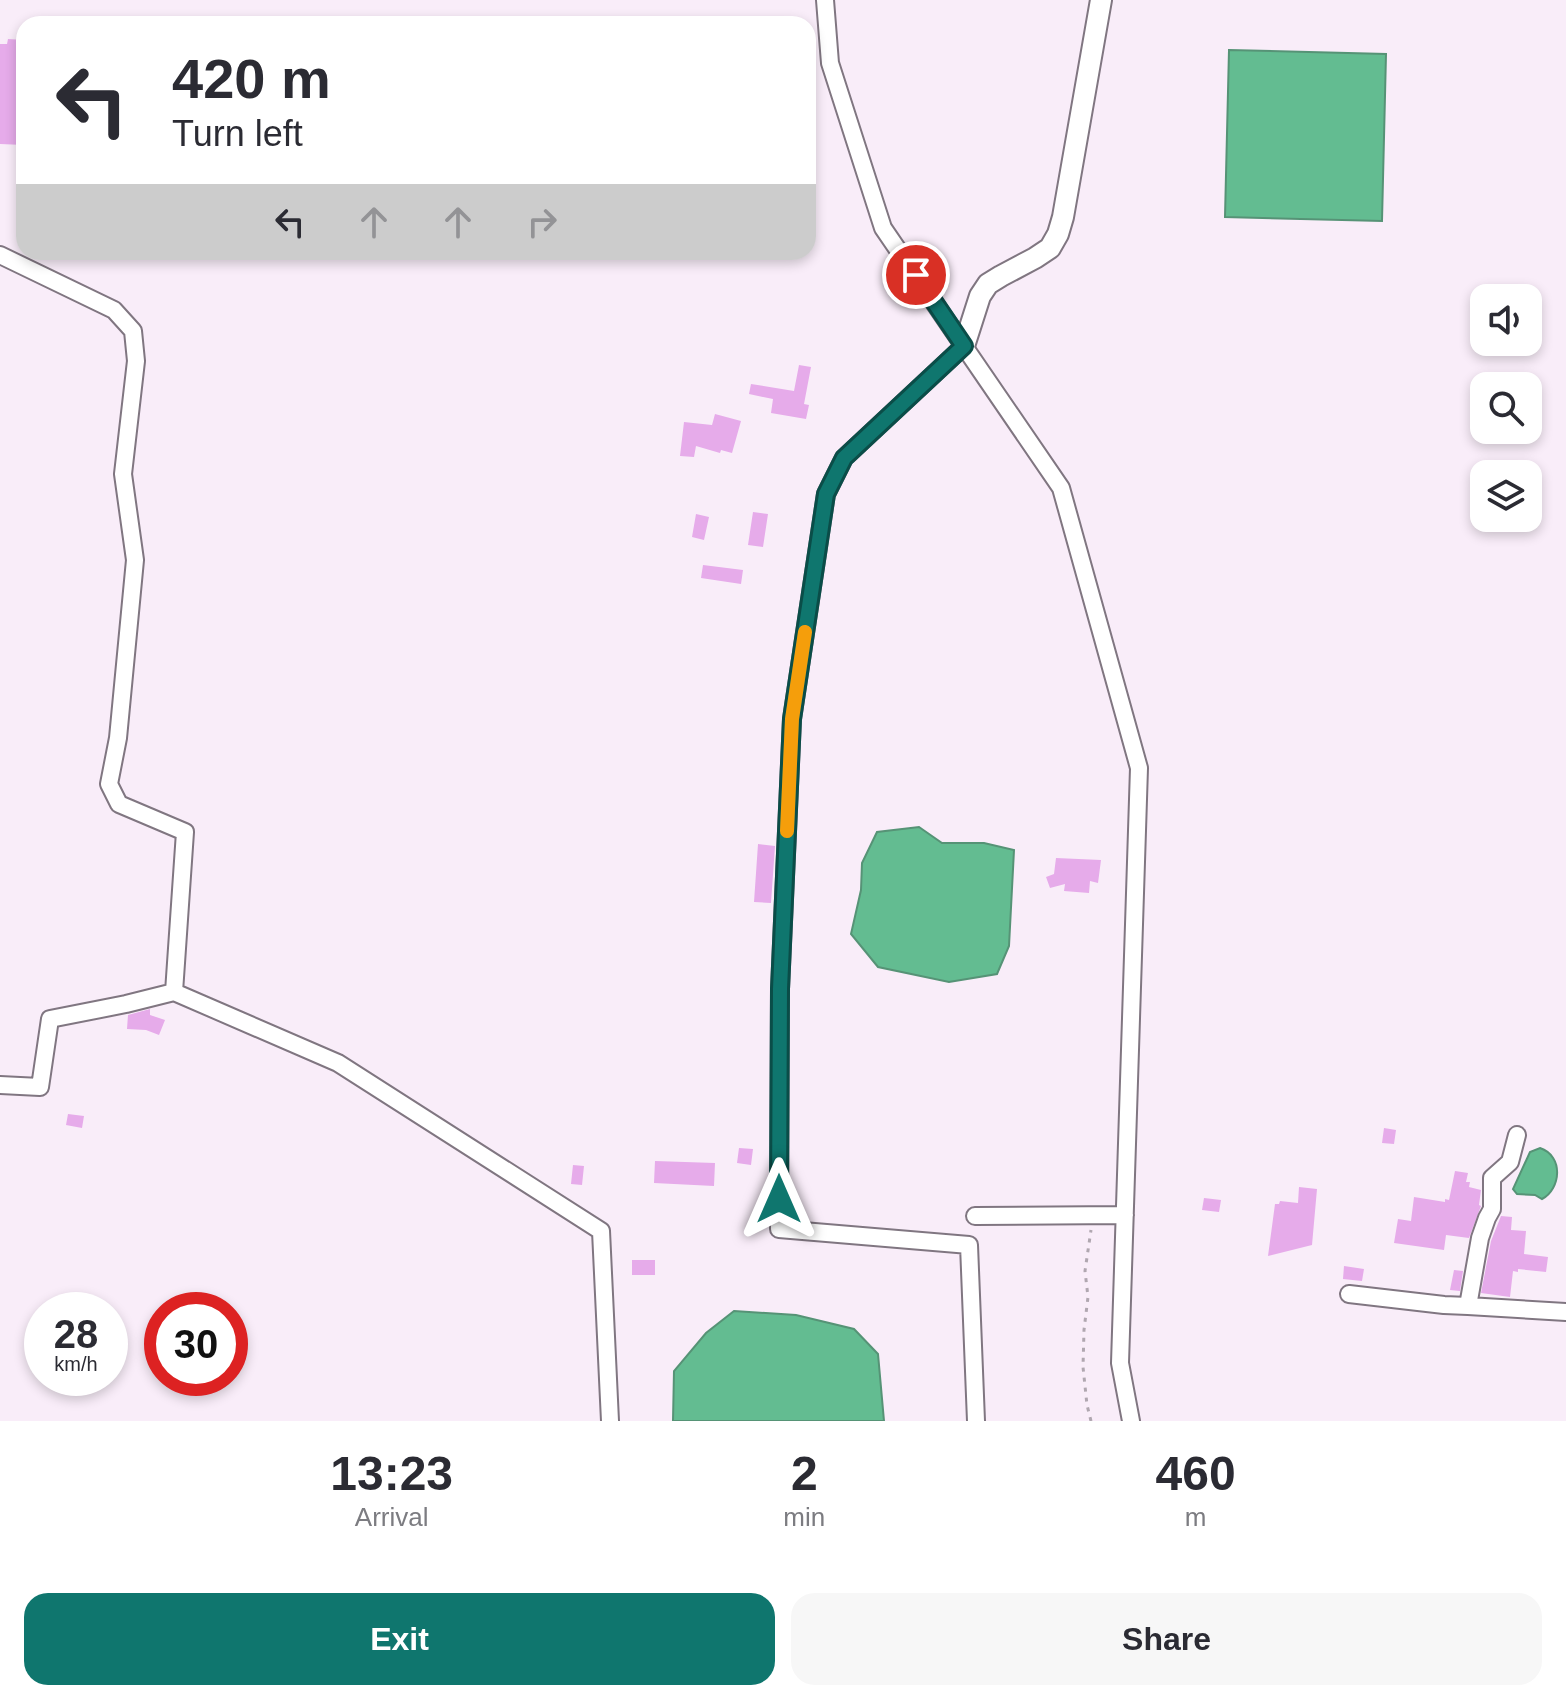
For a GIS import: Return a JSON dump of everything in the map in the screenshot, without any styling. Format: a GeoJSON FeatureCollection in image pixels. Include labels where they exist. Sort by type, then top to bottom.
{"type":"FeatureCollection","features":[{"type":"Feature","properties":{"kind":"street"},"geometry":{"type":"LineString","coordinates":[[825,0],[830,63],[883,228],[1061,488],[1139,768],[1120,1363],[1131,1421]]}},
{"type":"Feature","properties":{"kind":"street"},"geometry":{"type":"LineString","coordinates":[[976,1421],[969,1245],[779,1229],[780,989],[792,719],[826,494],[844,458],[964,346],[980,296],[988,284],[1050,248],[1058,234],[1101,0]]}},
{"type":"Feature","properties":{"kind":"street"},"geometry":{"type":"LineString","coordinates":[[0,255],[114,310],[133,331],[136,361],[123,474],[135,560],[118,738],[109,784],[119,804],[185,832],[174,992]]}},
{"type":"Feature","properties":{"kind":"street"},"geometry":{"type":"LineString","coordinates":[[0,1085],[40,1087],[50,1019],[174,992],[338,1063],[601,1231],[610,1421]]}},
{"type":"Feature","properties":{"kind":"street"},"geometry":{"type":"LineString","coordinates":[[1468,1306],[1480,1238],[1492,1209],[1492,1178],[1510,1162],[1517,1135]]}},
{"type":"Feature","properties":{"kind":"street"},"geometry":{"type":"LineString","coordinates":[[975,1216],[1125,1215]]}},
{"type":"Feature","properties":{"kind":"street"},"geometry":{"type":"LineString","coordinates":[[1349,1294],[1444,1305],[1566,1312]]}},
{"type":"Feature","properties":{"kind":"path"},"geometry":{"type":"LineString","coordinates":[[1091,1421],[1083,1367],[1088,1297],[1085,1271],[1093,1215]]}},
{"type":"Feature","properties":{"kind":"shaded area"},"geometry":{"type":"Polygon","coordinates":[[[1229,50],[1386,54],[1382,221],[1225,217],[1229,50]]]}},
{"type":"Feature","properties":{"kind":"shaded area"},"geometry":{"type":"Polygon","coordinates":[[[919,827],[942,843],[984,843],[1014,850],[1009,946],[997,974],[949,982],[878,967],[851,934],[861,890],[862,863],[877,832],[919,827]]]}},
{"type":"Feature","properties":{"kind":"shaded area"},"geometry":{"type":"Polygon","coordinates":[[[1540,1148],[1548,1152],[1556,1165],[1553,1188],[1542,1199],[1535,1195],[1517,1194],[1513,1189],[1530,1152],[1540,1148]]]}},
{"type":"Feature","properties":{"kind":"shaded area"},"geometry":{"type":"Polygon","coordinates":[[[734,1311],[796,1315],[854,1329],[878,1354],[884,1421],[673,1421],[674,1371],[706,1333],[734,1311]]]}},
{"type":"Feature","properties":{"kind":"building"},"geometry":{"type":"Polygon","coordinates":[[[8,39],[16,40],[16,145],[0,144],[0,44],[7,44],[8,39]]]}},
{"type":"Feature","properties":{"kind":"building"},"geometry":{"type":"Polygon","coordinates":[[[799,365],[811,367],[804,404],[809,405],[806,419],[771,413],[773,399],[749,394],[751,384],[794,391],[799,365]]]}},
{"type":"Feature","properties":{"kind":"building"},"geometry":{"type":"Polygon","coordinates":[[[715,414],[741,421],[732,453],[696,446],[694,457],[680,456],[684,422],[712,425],[715,414]]]}},
{"type":"Feature","properties":{"kind":"building"},"geometry":{"type":"Polygon","coordinates":[[[753,512],[768,514],[763,547],[748,545],[753,512]]]}},
{"type":"Feature","properties":{"kind":"building"},"geometry":{"type":"Polygon","coordinates":[[[696,514],[709,517],[704,540],[692,537],[696,514]]]}},
{"type":"Feature","properties":{"kind":"building"},"geometry":{"type":"Polygon","coordinates":[[[703,565],[743,570],[741,584],[701,578],[703,565]]]}},
{"type":"Feature","properties":{"kind":"building"},"geometry":{"type":"Polygon","coordinates":[[[758,844],[775,846],[771,903],[754,902],[758,844]]]}},
{"type":"Feature","properties":{"kind":"building"},"geometry":{"type":"Polygon","coordinates":[[[1056,858],[1101,860],[1098,883],[1090,881],[1089,893],[1064,891],[1065,884],[1050,888],[1046,877],[1054,874],[1056,858]]]}},
{"type":"Feature","properties":{"kind":"building"},"geometry":{"type":"Polygon","coordinates":[[[150,1009],[150,1015],[165,1020],[159,1035],[146,1030],[127,1029],[128,1015],[150,1009]]]}},
{"type":"Feature","properties":{"kind":"building"},"geometry":{"type":"Polygon","coordinates":[[[68,1114],[84,1116],[82,1128],[66,1125],[68,1114]]]}},
{"type":"Feature","properties":{"kind":"building"},"geometry":{"type":"Polygon","coordinates":[[[1384,1128],[1396,1130],[1394,1144],[1382,1143],[1384,1128]]]}},
{"type":"Feature","properties":{"kind":"building"},"geometry":{"type":"Polygon","coordinates":[[[739,1148],[753,1149],[751,1165],[737,1163],[739,1148]]]}},
{"type":"Feature","properties":{"kind":"building"},"geometry":{"type":"Polygon","coordinates":[[[655,1161],[715,1163],[714,1186],[654,1183],[655,1161]]]}},
{"type":"Feature","properties":{"kind":"building"},"geometry":{"type":"Polygon","coordinates":[[[573,1165],[584,1166],[582,1185],[571,1184],[573,1165]]]}},
{"type":"Feature","properties":{"kind":"building"},"geometry":{"type":"Polygon","coordinates":[[[1455,1171],[1468,1173],[1466,1182],[1470,1182],[1469,1187],[1481,1190],[1481,1206],[1469,1238],[1446,1235],[1444,1250],[1394,1243],[1398,1219],[1411,1221],[1414,1197],[1449,1200],[1455,1171]]]}},
{"type":"Feature","properties":{"kind":"building"},"geometry":{"type":"Polygon","coordinates":[[[1299,1187],[1317,1189],[1312,1245],[1268,1256],[1275,1204],[1280,1201],[1298,1203],[1299,1187]]]}},
{"type":"Feature","properties":{"kind":"building"},"geometry":{"type":"Polygon","coordinates":[[[1204,1198],[1221,1200],[1219,1212],[1202,1210],[1204,1198]]]}},
{"type":"Feature","properties":{"kind":"building"},"geometry":{"type":"Polygon","coordinates":[[[1501,1216],[1512,1217],[1511,1230],[1526,1231],[1524,1254],[1548,1257],[1546,1272],[1513,1271],[1510,1297],[1481,1293],[1491,1241],[1501,1216]]]}},
{"type":"Feature","properties":{"kind":"building"},"geometry":{"type":"Polygon","coordinates":[[[632,1260],[655,1260],[655,1275],[632,1275],[632,1260]]]}},
{"type":"Feature","properties":{"kind":"building"},"geometry":{"type":"Polygon","coordinates":[[[1344,1266],[1364,1269],[1362,1281],[1343,1279],[1344,1266]]]}},
{"type":"Feature","properties":{"kind":"building"},"geometry":{"type":"Polygon","coordinates":[[[1454,1270],[1463,1271],[1460,1291],[1450,1290],[1454,1270]]]}},
{"type":"Feature","properties":{"kind":"slow traffic"},"geometry":{"type":"LineString","coordinates":[[787,831],[792,719],[805,632]]}},
{"type":"Feature","properties":{"kind":"route"},"geometry":{"type":"LineString","coordinates":[[779,1199],[780,989],[792,719],[826,494],[844,458],[964,346],[916,275]]}}]}
